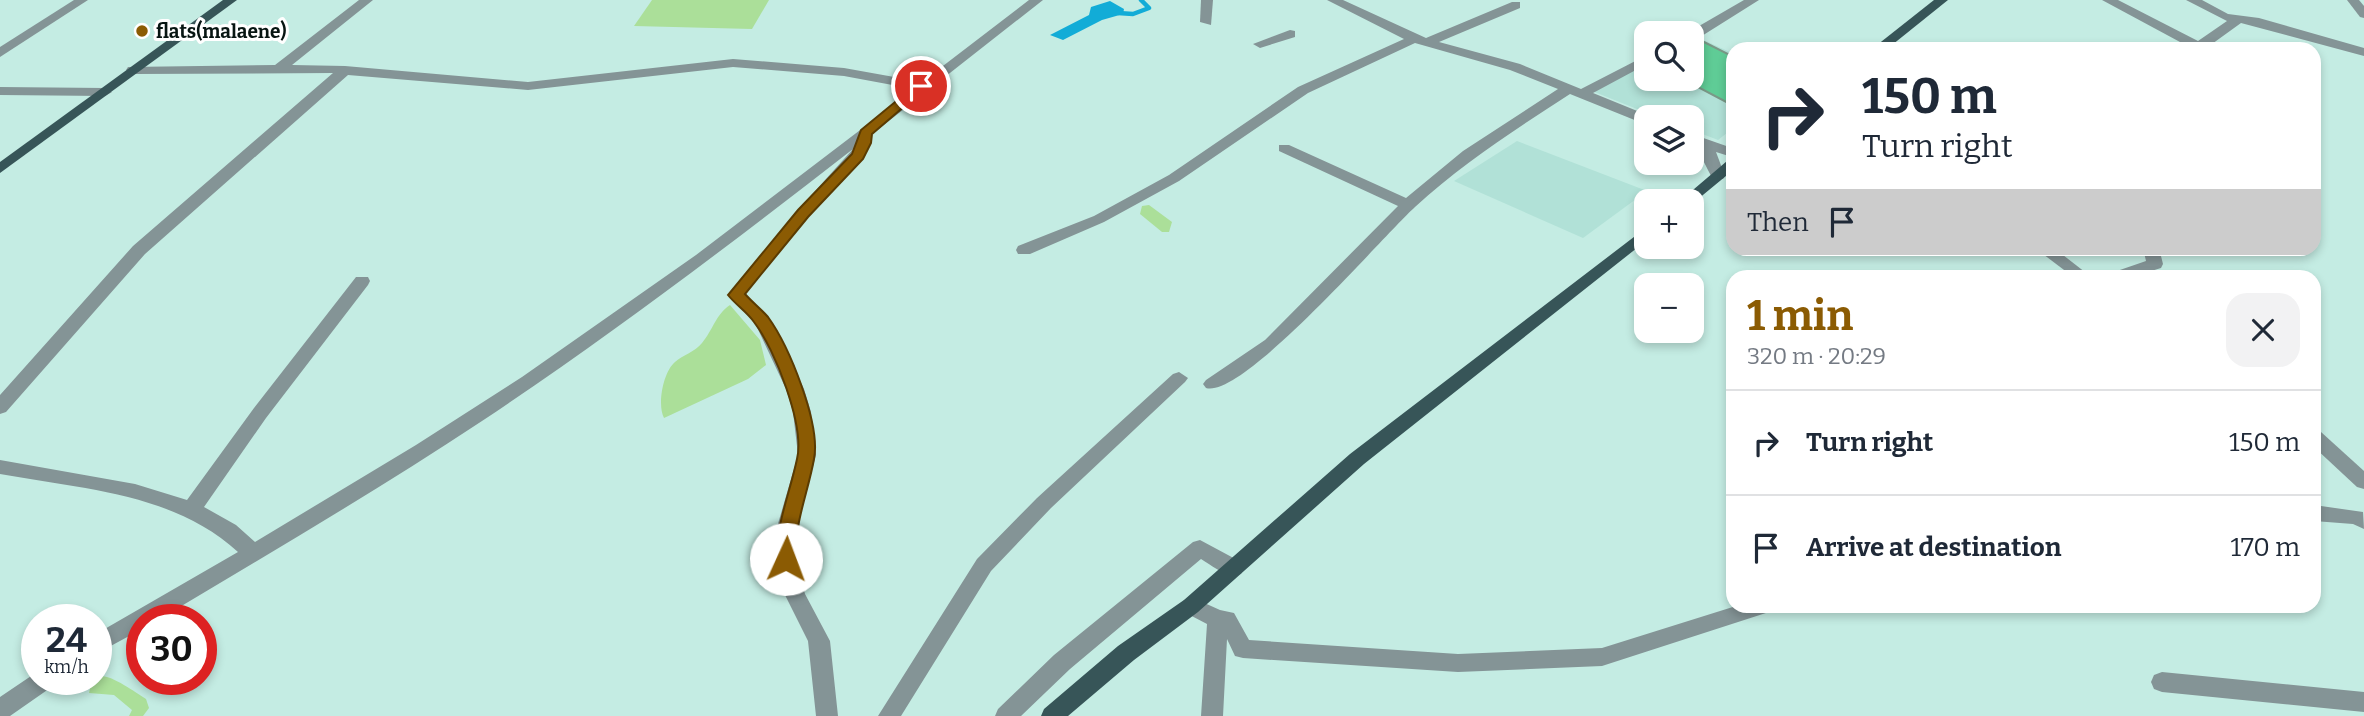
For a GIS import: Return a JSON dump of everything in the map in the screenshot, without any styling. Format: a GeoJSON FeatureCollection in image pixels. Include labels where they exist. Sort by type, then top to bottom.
{"type":"FeatureCollection","features":[{"type":"Feature","properties":{"kind":"main road"},"geometry":{"type":"LineString","coordinates":[[0,169],[230,0]]}},
{"type":"Feature","properties":{"kind":"main road"},"geometry":{"type":"LineString","coordinates":[[1888,42],[1942,0]]}},
{"type":"Feature","properties":{"kind":"main road"},"geometry":{"type":"LineString","coordinates":[[1702,189],[1726,169]]}},
{"type":"Feature","properties":{"kind":"main road"},"geometry":{"type":"LineString","coordinates":[[1052,716],[1126,653],[1191,606],[1357,459],[1634,242]]}},
{"type":"Feature","properties":{"kind":"street"},"geometry":{"type":"LineString","coordinates":[[0,53],[82,0]]}},
{"type":"Feature","properties":{"kind":"street"},"geometry":{"type":"LineString","coordinates":[[279,69],[366,0]]}},
{"type":"Feature","properties":{"kind":"street"},"geometry":{"type":"LineString","coordinates":[[112,636],[253,553],[526,382],[658,286],[702,259],[921,86],[1037,0]]}},
{"type":"Feature","properties":{"kind":"street"},"geometry":{"type":"LineString","coordinates":[[1206,22],[1207,0]]}},
{"type":"Feature","properties":{"kind":"street"},"geometry":{"type":"LineString","coordinates":[[1332,0],[1421,41],[1515,66],[1634,115]]}},
{"type":"Feature","properties":{"kind":"street"},"geometry":{"type":"LineString","coordinates":[[1704,29],[1753,0]]}},
{"type":"Feature","properties":{"kind":"street"},"geometry":{"type":"LineString","coordinates":[[2108,0],[2189,42]]}},
{"type":"Feature","properties":{"kind":"street"},"geometry":{"type":"LineString","coordinates":[[2192,0],[2237,20],[2255,21],[2364,52]]}},
{"type":"Feature","properties":{"kind":"street"},"geometry":{"type":"LineString","coordinates":[[2354,0],[2364,14]]}},
{"type":"Feature","properties":{"kind":"street"},"geometry":{"type":"LineString","coordinates":[[1024,250],[1099,219],[1174,177],[1303,90],[1516,5]]}},
{"type":"Feature","properties":{"kind":"street"},"geometry":{"type":"LineString","coordinates":[[2206,42],[2237,20]]}},
{"type":"Feature","properties":{"kind":"street"},"geometry":{"type":"LineString","coordinates":[[1260,44],[1290,34]]}},
{"type":"Feature","properties":{"kind":"street"},"geometry":{"type":"LineString","coordinates":[[133,70],[345,70],[452,82],[552,85],[733,63],[844,72],[921,86]]}},
{"type":"Feature","properties":{"kind":"street"},"geometry":{"type":"LineString","coordinates":[[1212,384],[1271,344],[1408,205],[1468,154],[1574,92],[1634,65]]}},
{"type":"Feature","properties":{"kind":"street"},"geometry":{"type":"LineString","coordinates":[[0,407],[133,256],[345,70]]}},
{"type":"Feature","properties":{"kind":"street"},"geometry":{"type":"LineString","coordinates":[[0,91],[105,92]]}},
{"type":"Feature","properties":{"kind":"street"},"geometry":{"type":"LineString","coordinates":[[827,716],[819,641],[795,595],[786,559],[785,534],[807,456],[802,412],[795,389],[762,320],[736,295],[803,214],[858,156],[865,143],[866,132]]}},
{"type":"Feature","properties":{"kind":"street"},"geometry":{"type":"LineString","coordinates":[[1704,142],[1726,151]]}},
{"type":"Feature","properties":{"kind":"street"},"geometry":{"type":"LineString","coordinates":[[1284,148],[1408,205]]}},
{"type":"Feature","properties":{"kind":"street"},"geometry":{"type":"LineString","coordinates":[[1704,148],[1710,154],[1718,176]]}},
{"type":"Feature","properties":{"kind":"street"},"geometry":{"type":"LineString","coordinates":[[2054,256],[2074,270]]}},
{"type":"Feature","properties":{"kind":"street"},"geometry":{"type":"LineString","coordinates":[[2138,270],[2155,264],[2153,256]]}},
{"type":"Feature","properties":{"kind":"street"},"geometry":{"type":"LineString","coordinates":[[191,510],[260,413],[362,281]]}},
{"type":"Feature","properties":{"kind":"street"},"geometry":{"type":"LineString","coordinates":[[889,716],[984,565],[1044,503],[1179,378]]}},
{"type":"Feature","properties":{"kind":"street"},"geometry":{"type":"LineString","coordinates":[[2321,443],[2364,482]]}},
{"type":"Feature","properties":{"kind":"street"},"geometry":{"type":"LineString","coordinates":[[0,467],[99,483],[191,510],[239,536],[253,553]]}},
{"type":"Feature","properties":{"kind":"street"},"geometry":{"type":"LineString","coordinates":[[2321,514],[2356,517],[2364,521]]}},
{"type":"Feature","properties":{"kind":"street"},"geometry":{"type":"LineString","coordinates":[[1006,716],[1062,662],[1200,548],[1234,568]]}},
{"type":"Feature","properties":{"kind":"street"},"geometry":{"type":"LineString","coordinates":[[1191,606],[1218,619],[1227,619],[1243,649],[1272,654],[1305,652],[1458,663],[1602,657],[1740,613]]}},
{"type":"Feature","properties":{"kind":"street"},"geometry":{"type":"LineString","coordinates":[[1212,716],[1213,665],[1218,619]]}},
{"type":"Feature","properties":{"kind":"street"},"geometry":{"type":"LineString","coordinates":[[2162,682],[2364,702]]}},
{"type":"Feature","properties":{"kind":"street"},"geometry":{"type":"LineString","coordinates":[[0,710],[22,695]]}},
{"type":"Feature","properties":{"kind":"shaded area"},"geometry":{"type":"Polygon","coordinates":[[[1704,40],[1726,50],[1726,134],[1718,140],[1704,135],[1704,105],[1634,105],[1634,108],[1592,91],[1634,70],[1634,91],[1704,91],[1704,40]]]}},
{"type":"Feature","properties":{"kind":"shaded area"},"geometry":{"type":"Polygon","coordinates":[[[1517,141],[1642,189],[1634,189],[1634,201],[1583,238],[1454,181],[1517,141]]]}},
{"type":"Feature","properties":{"kind":"green space"},"geometry":{"type":"Polygon","coordinates":[[[652,0],[769,0],[752,29],[634,26],[652,0]]]}},
{"type":"Feature","properties":{"kind":"green space"},"geometry":{"type":"Polygon","coordinates":[[[1149,205],[1172,222],[1169,232],[1162,232],[1140,214],[1142,206],[1149,205]]]}},
{"type":"Feature","properties":{"kind":"green space"},"geometry":{"type":"Polygon","coordinates":[[[730,305],[760,340],[766,365],[748,379],[664,418],[661,397],[667,373],[678,360],[699,346],[721,313],[730,305]]]}},
{"type":"Feature","properties":{"kind":"green space"},"geometry":{"type":"Polygon","coordinates":[[[112,679],[126,686],[126,695],[140,695],[146,699],[149,708],[143,716],[129,716],[132,710],[114,695],[112,679]]]}},
{"type":"Feature","properties":{"kind":"water"},"geometry":{"type":"Polygon","coordinates":[[[1110,1],[1124,9],[1123,14],[1102,20],[1063,40],[1050,35],[1089,15],[1091,7],[1110,1]]]}},
{"type":"Feature","properties":{"kind":"building"},"geometry":{"type":"Polygon","coordinates":[[[1704,42],[1726,53],[1726,102],[1704,90],[1704,42]]]}},
{"type":"Feature","properties":{"kind":"waterway"},"geometry":{"type":"LineString","coordinates":[[1118,13],[1133,14],[1149,8],[1141,0]]}},
{"type":"Feature","properties":{"kind":"place","name":"flats(malaene)"},"geometry":{"type":"Point","coordinates":[142,31]}},
{"type":"Feature","properties":{"kind":"route"},"geometry":{"type":"LineString","coordinates":[[786,559],[785,534],[807,456],[802,412],[795,389],[762,320],[736,295],[803,214],[858,156],[865,143],[866,132],[921,86]]}}]}
